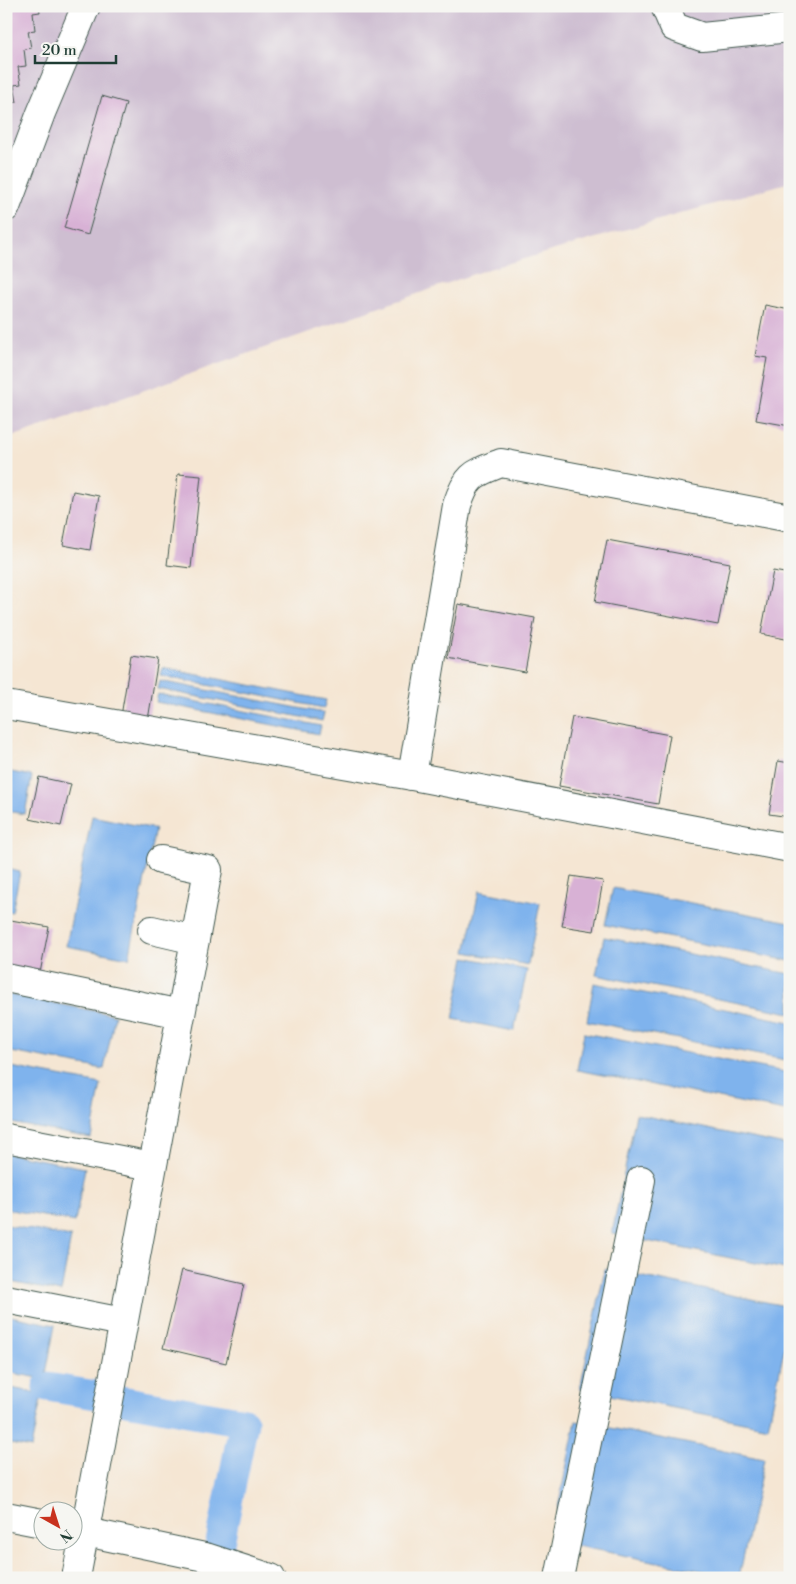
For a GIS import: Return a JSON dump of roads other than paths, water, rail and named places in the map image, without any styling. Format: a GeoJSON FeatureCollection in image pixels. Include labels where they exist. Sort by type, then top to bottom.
{"type":"FeatureCollection","features":[{"type":"Feature","properties":{"kind":"lane"},"geometry":{"type":"LineString","coordinates":[[6,207],[41,113],[86,6]]}},
{"type":"Feature","properties":{"kind":"lane"},"geometry":{"type":"LineString","coordinates":[[665,6],[674,27],[702,37],[790,28]]}},
{"type":"Feature","properties":{"kind":"lane"},"geometry":{"type":"LineString","coordinates":[[412,776],[457,506],[463,487],[477,472],[502,463],[790,518]]}},
{"type":"Feature","properties":{"kind":"lane"},"geometry":{"type":"LineString","coordinates":[[6,705],[412,776],[790,848]]}},
{"type":"Feature","properties":{"kind":"lane"},"geometry":{"type":"LineString","coordinates":[[82,1517],[123,1322],[208,870],[161,860]]}},
{"type":"Feature","properties":{"kind":"lane"},"geometry":{"type":"LineString","coordinates":[[152,930],[195,940]]}},
{"type":"Feature","properties":{"kind":"lane"},"geometry":{"type":"LineString","coordinates":[[6,978],[181,1014]]}},
{"type":"Feature","properties":{"kind":"lane"},"geometry":{"type":"LineString","coordinates":[[6,1138],[152,1166]]}},
{"type":"Feature","properties":{"kind":"lane"},"geometry":{"type":"LineString","coordinates":[[559,1578],[642,1180]]}},
{"type":"Feature","properties":{"kind":"lane"},"geometry":{"type":"LineString","coordinates":[[6,1299],[123,1322]]}},
{"type":"Feature","properties":{"kind":"lane"},"geometry":{"type":"LineString","coordinates":[[6,1516],[32,1521]]}},
{"type":"Feature","properties":{"kind":"lane"},"geometry":{"type":"LineString","coordinates":[[82,1532],[217,1560],[271,1578]]}},
{"type":"Feature","properties":{"kind":"lane"},"geometry":{"type":"LineString","coordinates":[[76,1578],[78,1552]]}},
{"type":"Feature","properties":{"kind":"water"},"geometry":{"type":"Polygon","coordinates":[[[163,668],[326,700],[324,708],[161,676],[163,668]]]}},
{"type":"Feature","properties":{"kind":"water"},"geometry":{"type":"Polygon","coordinates":[[[160,681],[324,713],[322,721],[158,689],[160,681]]]}},
{"type":"Feature","properties":{"kind":"water"},"geometry":{"type":"Polygon","coordinates":[[[158,694],[321,726],[319,734],[156,702],[158,694]]]}},
{"type":"Feature","properties":{"kind":"water"},"geometry":{"type":"Polygon","coordinates":[[[6,771],[32,776],[25,814],[6,811],[6,771]]]}},
{"type":"Feature","properties":{"kind":"water"},"geometry":{"type":"Polygon","coordinates":[[[92,816],[155,829],[129,958],[66,946],[92,816]]]}},
{"type":"Feature","properties":{"kind":"water"},"geometry":{"type":"Polygon","coordinates":[[[6,869],[20,872],[12,912],[6,911],[6,869]]]}},
{"type":"Feature","properties":{"kind":"water"},"geometry":{"type":"Polygon","coordinates":[[[613,888],[790,922],[790,961],[605,925],[613,888]]]}},
{"type":"Feature","properties":{"kind":"water"},"geometry":{"type":"Polygon","coordinates":[[[479,891],[540,903],[528,965],[466,952],[479,891]]]}},
{"type":"Feature","properties":{"kind":"water"},"geometry":{"type":"Polygon","coordinates":[[[604,937],[790,974],[790,1013],[596,975],[604,937]]]}},
{"type":"Feature","properties":{"kind":"water"},"geometry":{"type":"Polygon","coordinates":[[[465,957],[527,970],[514,1031],[453,1019],[465,957]]]}},
{"type":"Feature","properties":{"kind":"water"},"geometry":{"type":"Polygon","coordinates":[[[594,983],[790,1022],[790,1061],[587,1021],[594,983]]]}},
{"type":"Feature","properties":{"kind":"water"},"geometry":{"type":"Polygon","coordinates":[[[6,994],[115,1015],[104,1069],[6,1051],[6,994]]]}},
{"type":"Feature","properties":{"kind":"water"},"geometry":{"type":"Polygon","coordinates":[[[584,1033],[790,1073],[790,1112],[577,1070],[584,1033]]]}},
{"type":"Feature","properties":{"kind":"water"},"geometry":{"type":"Polygon","coordinates":[[[6,1066],[101,1084],[91,1138],[6,1122],[6,1066]]]}},
{"type":"Feature","properties":{"kind":"water"},"geometry":{"type":"Polygon","coordinates":[[[636,1114],[790,1146],[790,1270],[612,1234],[636,1114]]]}},
{"type":"Feature","properties":{"kind":"water"},"geometry":{"type":"Polygon","coordinates":[[[6,1153],[85,1168],[75,1222],[6,1209],[6,1153]]]}},
{"type":"Feature","properties":{"kind":"water"},"geometry":{"type":"Polygon","coordinates":[[[6,1225],[71,1237],[61,1292],[6,1281],[6,1225]]]}},
{"type":"Feature","properties":{"kind":"water"},"geometry":{"type":"Polygon","coordinates":[[[605,1269],[790,1307],[790,1321],[768,1427],[580,1389],[605,1269]]]}},
{"type":"Feature","properties":{"kind":"water"},"geometry":{"type":"Polygon","coordinates":[[[6,1315],[55,1325],[45,1379],[6,1372],[6,1315]]]}},
{"type":"Feature","properties":{"kind":"water"},"geometry":{"type":"Polygon","coordinates":[[[6,1387],[42,1394],[31,1448],[6,1443],[6,1387]]]}},
{"type":"Feature","properties":{"kind":"water"},"geometry":{"type":"Polygon","coordinates":[[[576,1421],[764,1459],[739,1578],[551,1541],[576,1421]]]}},
{"type":"Feature","properties":{"kind":"waterway"},"geometry":{"type":"LineString","coordinates":[[47,1387],[102,1396]]}},
{"type":"Feature","properties":{"kind":"waterway"},"geometry":{"type":"LineString","coordinates":[[121,1400],[244,1422],[213,1578]]}}]}
